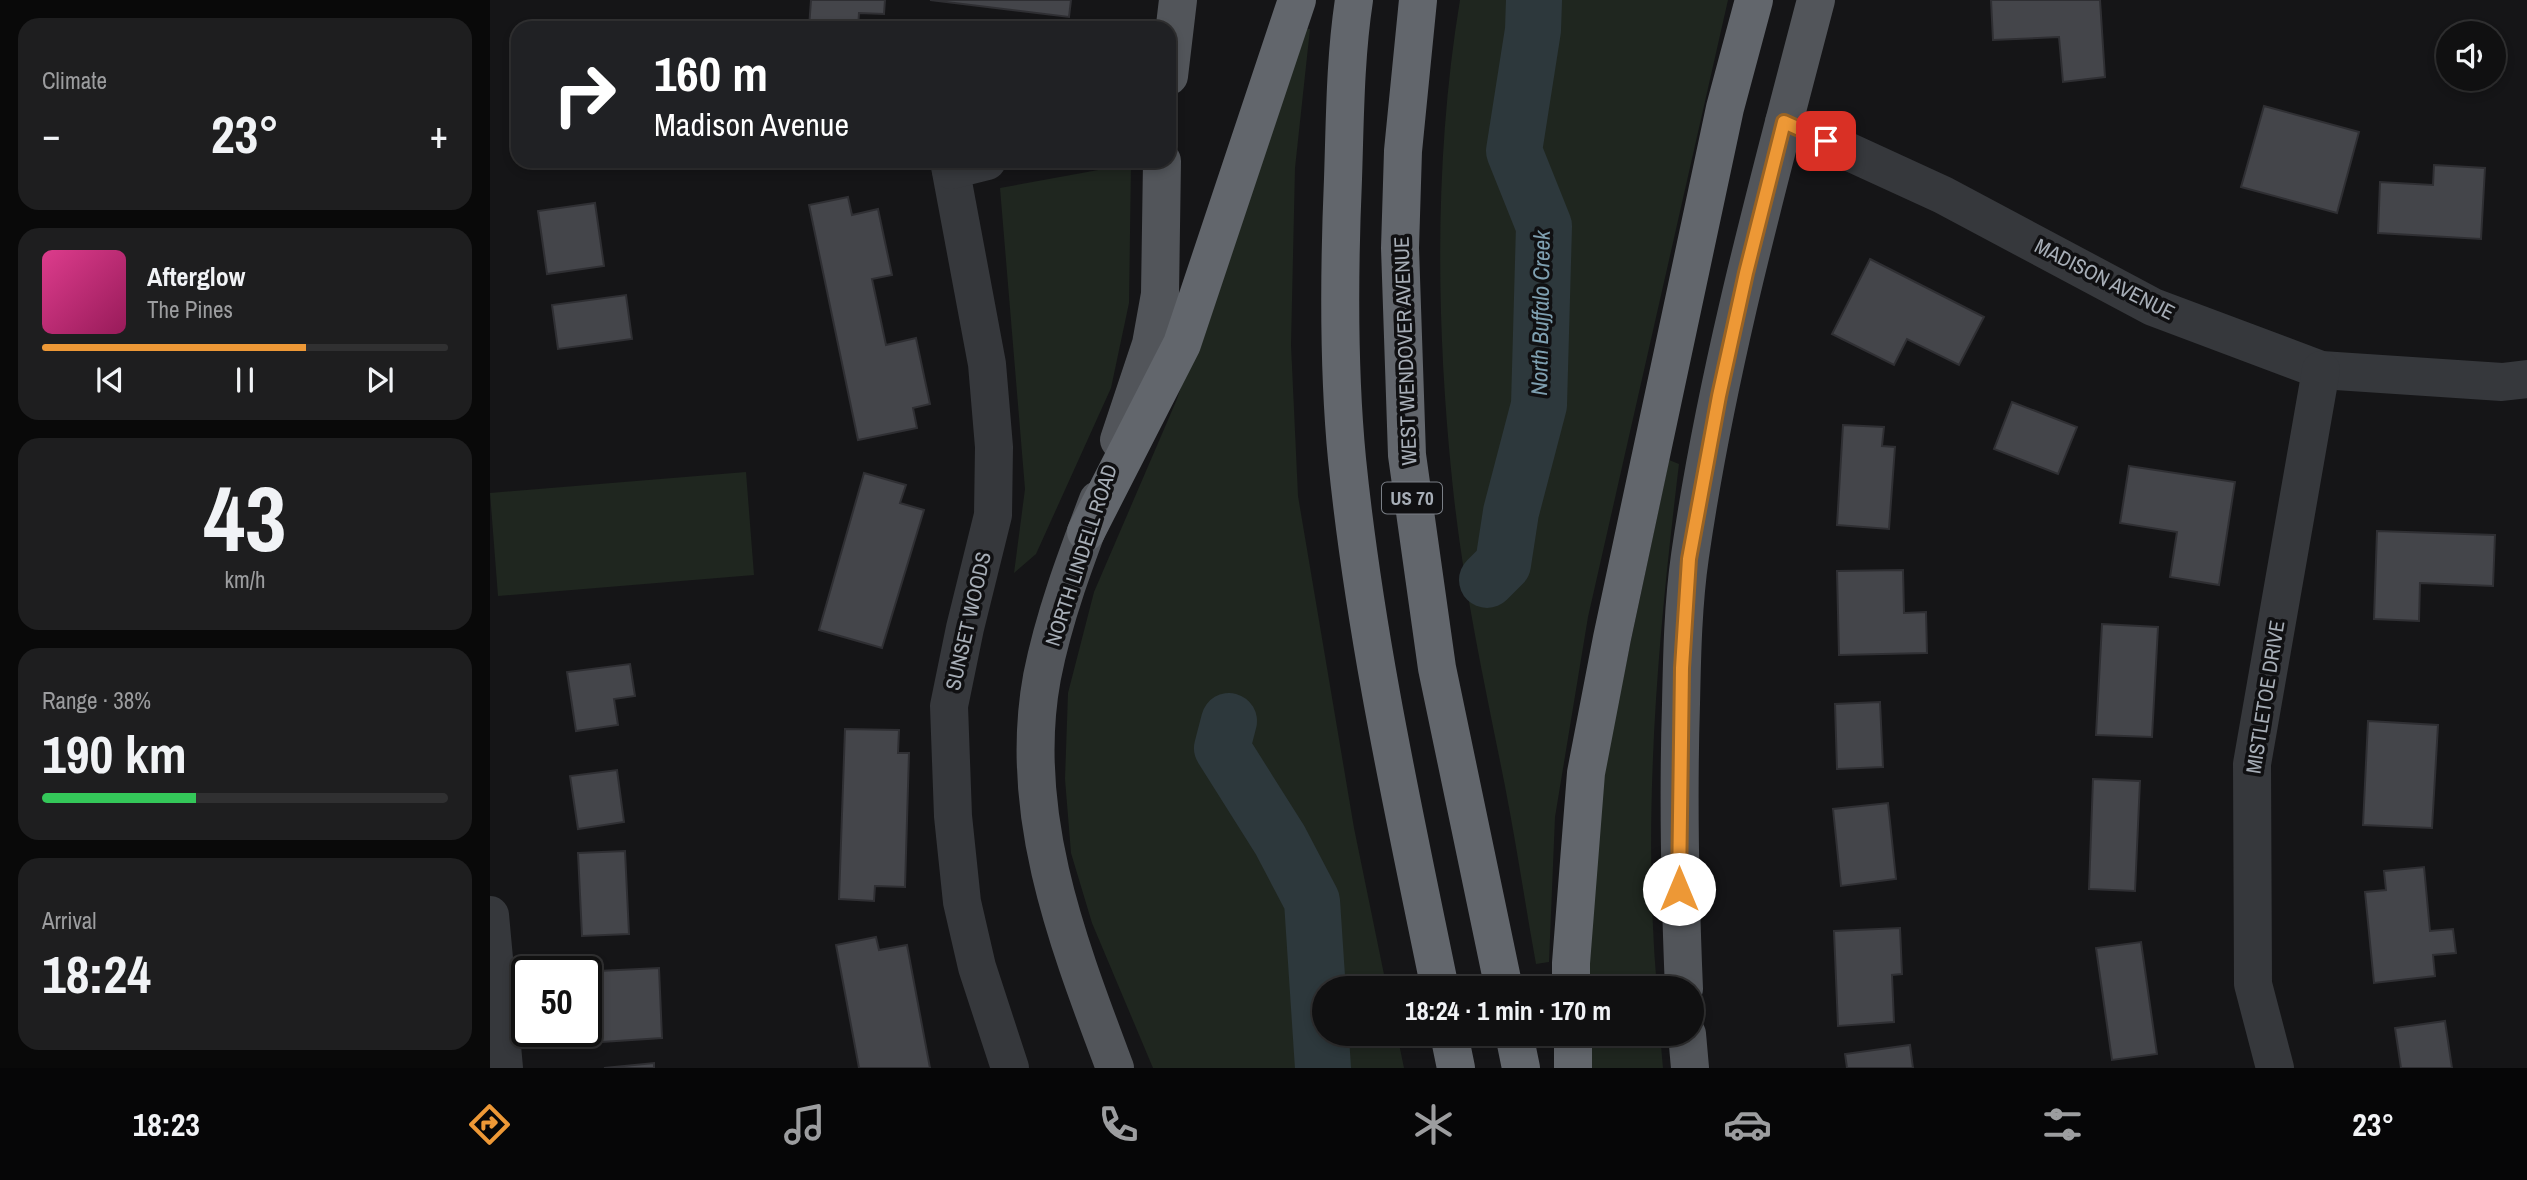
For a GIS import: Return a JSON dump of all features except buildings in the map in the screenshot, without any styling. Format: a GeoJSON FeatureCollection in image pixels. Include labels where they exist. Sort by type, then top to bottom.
{"type":"FeatureCollection","features":[{"type":"Feature","properties":{"kind":"highway"},"geometry":{"type":"LineString","coordinates":[[1086,532],[1182,344],[1297,0]]}},
{"type":"Feature","properties":{"kind":"highway","name":"US 70"},"geometry":{"type":"LineString","coordinates":[[1354,0],[1345,111],[1340,265],[1340,360],[1347,458],[1378,685],[1437,976]]}},
{"type":"Feature","properties":{"kind":"highway","name":"WEST WENDOVER AVENUE"},"geometry":{"type":"LineString","coordinates":[[1418,0],[1403,151],[1400,248],[1407,455],[1437,668],[1501,976]]}},
{"type":"Feature","properties":{"kind":"highway"},"geometry":{"type":"LineString","coordinates":[[1572,976],[1589,760],[1612,638],[1726,108],[1754,0]]}},
{"type":"Feature","properties":{"kind":"highway"},"geometry":{"type":"LineString","coordinates":[[1451,1046],[1456,1068]]}},
{"type":"Feature","properties":{"kind":"highway"},"geometry":{"type":"LineString","coordinates":[[1516,1046],[1521,1068]]}},
{"type":"Feature","properties":{"kind":"highway"},"geometry":{"type":"LineString","coordinates":[[1573,1046],[1573,1068]]}},
{"type":"Feature","properties":{"kind":"main road"},"geometry":{"type":"LineString","coordinates":[[1176,21],[1178,0]]}},
{"type":"Feature","properties":{"kind":"main road"},"geometry":{"type":"LineString","coordinates":[[1684,976],[1679,889],[1679,765],[1689,559],[1708,446],[1731,339],[1816,0]]}},
{"type":"Feature","properties":{"kind":"main road","name":"NORTH LINDELL ROAD"},"geometry":{"type":"LineString","coordinates":[[1115,1068],[1059,913],[1044,847],[1035,788],[1036,733],[1042,678],[1057,615],[1130,412],[1151,344],[1160,293],[1162,168]]}},
{"type":"Feature","properties":{"kind":"main road"},"geometry":{"type":"LineString","coordinates":[[1688,1046],[1690,1068]]}},
{"type":"Feature","properties":{"kind":"street","name":"MADISON AVENUE"},"geometry":{"type":"LineString","coordinates":[[1784,122],[1943,195],[2153,307],[2321,370],[2502,382],[2527,379]]}},
{"type":"Feature","properties":{"kind":"street","name":"SUNSET WOODS"},"geometry":{"type":"LineString","coordinates":[[950,168],[987,364],[994,447],[993,515],[949,706],[953,816],[962,902],[977,967],[1010,1068]]}},
{"type":"Feature","properties":{"kind":"street","name":"MISTLETOE DRIVE"},"geometry":{"type":"LineString","coordinates":[[2275,1068],[2253,984],[2252,764],[2321,370]]}},
{"type":"Feature","properties":{"kind":"street"},"geometry":{"type":"LineString","coordinates":[[490,915],[504,1068]]}},
{"type":"Feature","properties":{"kind":"shaded area"},"geometry":{"type":"Polygon","coordinates":[[[1460,0],[1728,0],[1588,617],[1555,817],[1549,962],[1536,964],[1468,593],[1456,517],[1447,419],[1440,239],[1446,119],[1460,0]]]}},
{"type":"Feature","properties":{"kind":"shaded area"},"geometry":{"type":"Polygon","coordinates":[[[1299,29],[1310,29],[1295,168],[1291,345],[1298,496],[1354,828],[1384,976],[1312,976],[1312,1046],[1399,1046],[1404,1068],[1153,1068],[1092,923],[1071,853],[1065,779],[1068,693],[1094,592],[1177,399],[1299,29]]]}},
{"type":"Feature","properties":{"kind":"shaded area"},"geometry":{"type":"Polygon","coordinates":[[[1109,168],[1131,168],[1129,303],[1111,388],[1036,554],[1014,573],[1025,489],[1000,188],[1109,168]]]}},
{"type":"Feature","properties":{"kind":"shaded area"},"geometry":{"type":"Polygon","coordinates":[[[1669,460],[1679,464],[1659,660],[1652,791],[1651,857],[1656,976],[1589,976],[1594,847],[1607,754],[1669,460]]]}},
{"type":"Feature","properties":{"kind":"shaded area"},"geometry":{"type":"Polygon","coordinates":[[[746,472],[754,575],[498,596],[490,493],[746,472]]]}},
{"type":"Feature","properties":{"kind":"shaded area"},"geometry":{"type":"Polygon","coordinates":[[[1589,1046],[1661,1046],[1663,1068],[1590,1068],[1589,1046]]]}},
{"type":"Feature","properties":{"kind":"waterway","name":"North Buffalo Creek"},"geometry":{"type":"LineString","coordinates":[[1487,580],[1503,564],[1511,512],[1539,405],[1544,226],[1514,151],[1533,30],[1534,0]]}},
{"type":"Feature","properties":{"kind":"waterway","name":"North Buffalo Creek"},"geometry":{"type":"LineString","coordinates":[[1229,721],[1222,748],[1280,840],[1312,901],[1323,1068]]}},
{"type":"Feature","properties":{"kind":"route"},"geometry":{"type":"LineString","coordinates":[[1679,889],[1679,765],[1689,559],[1708,446],[1746,273],[1784,122],[1826,141]]}}]}
